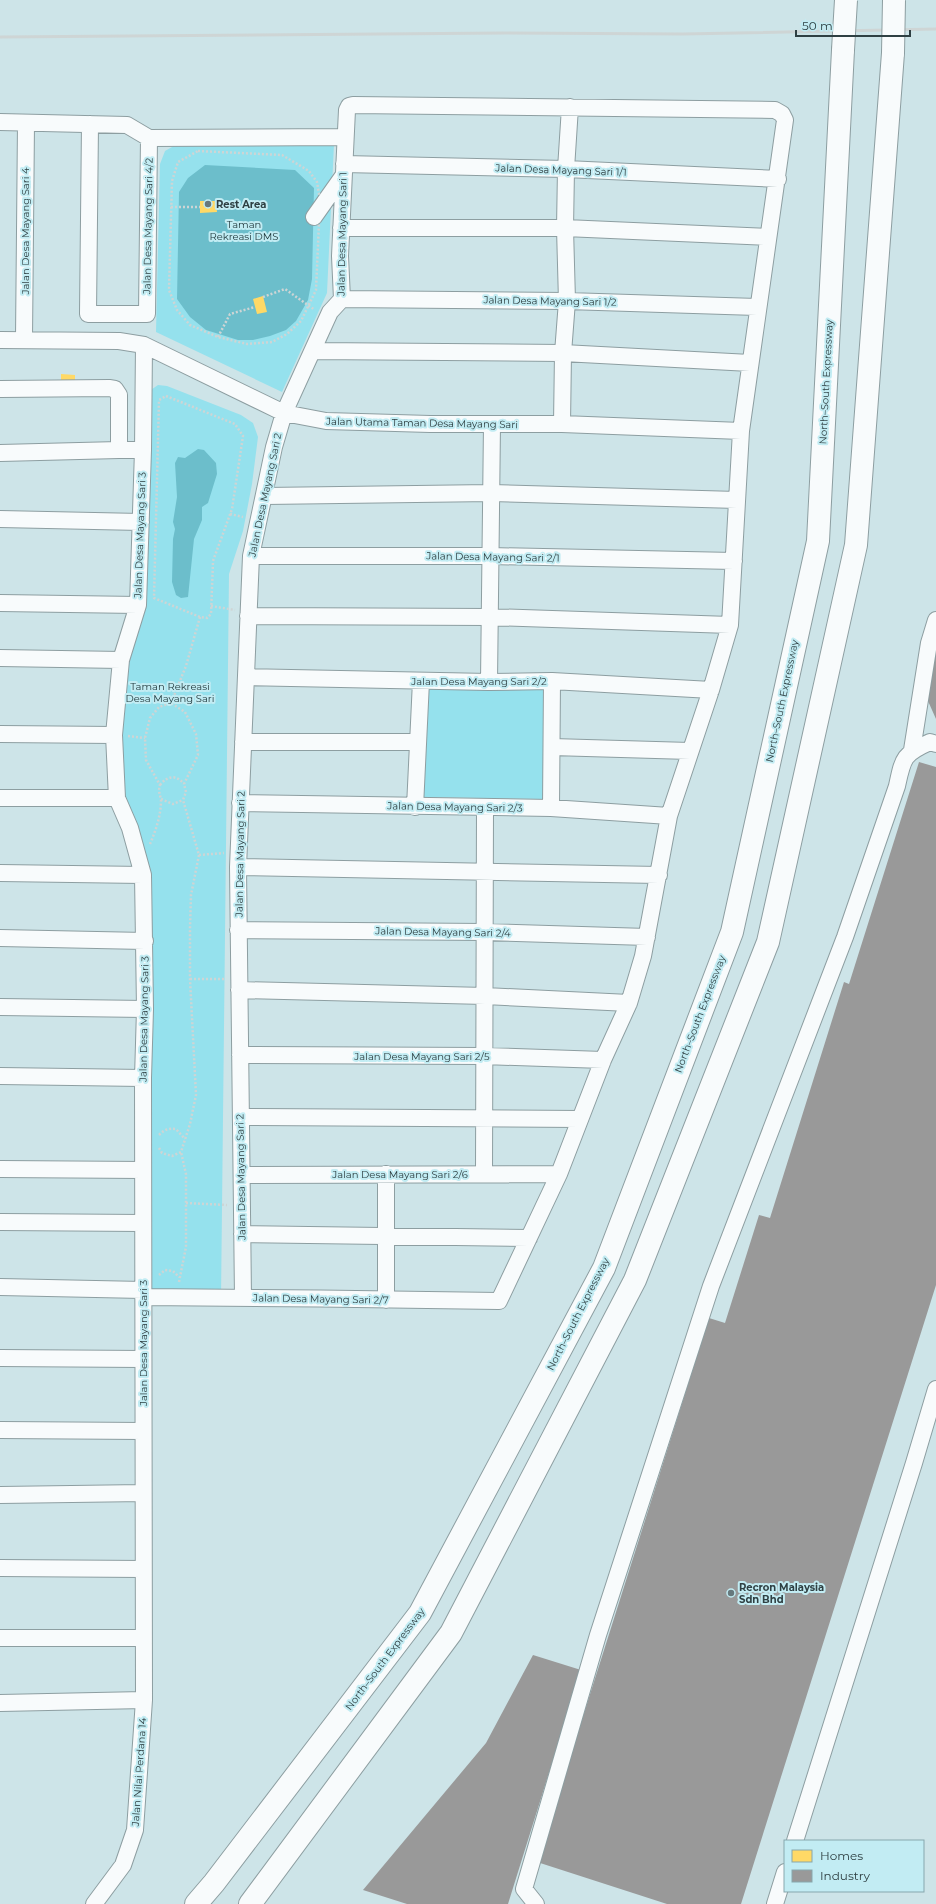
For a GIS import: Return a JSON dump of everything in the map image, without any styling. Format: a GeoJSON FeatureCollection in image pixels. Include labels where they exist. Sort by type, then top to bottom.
{"type":"FeatureCollection","features":[{"type":"Feature","properties":{"kind":"highway","name":"North–South Expressway"},"geometry":{"type":"LineString","coordinates":[[196,1904],[214,1883],[420,1613],[604,1268],[732,932],[818,541],[846,0]]}},
{"type":"Feature","properties":{"kind":"highway"},"geometry":{"type":"LineString","coordinates":[[250,1904],[451,1633],[635,1280],[768,942],[856,545],[892,54],[894,0]]}},
{"type":"Feature","properties":{"kind":"street","name":"Jalan Desa Mayang Sari 1"},"geometry":{"type":"LineString","coordinates":[[284,413],[330,312],[342,299],[340,256],[341,228],[345,137],[347,110],[349,106],[775,110],[782,114],[785,120],[778,179]]}},
{"type":"Feature","properties":{"kind":"street"},"geometry":{"type":"LineString","coordinates":[[562,424],[563,352],[567,301],[565,228],[566,169],[570,107]]}},
{"type":"Feature","properties":{"kind":"street"},"geometry":{"type":"LineString","coordinates":[[0,122],[127,125],[149,138],[345,137]]}},
{"type":"Feature","properties":{"kind":"street","name":"Jalan Desa Mayang Sari 4"},"geometry":{"type":"LineString","coordinates":[[24,339],[26,123]]}},
{"type":"Feature","properties":{"kind":"street","name":"Jalan Desa Mayang Sari 4/2"},"geometry":{"type":"LineString","coordinates":[[90,124],[88,314],[147,314],[149,138]]}},
{"type":"Feature","properties":{"kind":"street","name":"Jalan Desa Mayang Sari 1/1"},"geometry":{"type":"LineString","coordinates":[[344,170],[566,169],[778,179]]}},
{"type":"Feature","properties":{"kind":"street"},"geometry":{"type":"LineString","coordinates":[[317,213],[344,170]]}},
{"type":"Feature","properties":{"kind":"street"},"geometry":{"type":"LineString","coordinates":[[242,1234],[529,1238],[559,1174],[603,1060],[629,1003],[647,937],[669,816],[711,690],[730,625],[741,431],[757,307],[778,179]]}},
{"type":"Feature","properties":{"kind":"street"},"geometry":{"type":"LineString","coordinates":[[341,228],[565,228],[768,237]]}},
{"type":"Feature","properties":{"kind":"street","name":"Jalan Desa Mayang Sari 1/2"},"geometry":{"type":"LineString","coordinates":[[342,299],[567,301],[757,307]]}},
{"type":"Feature","properties":{"kind":"street","name":"Jalan Utama Taman Desa Mayang Sari"},"geometry":{"type":"LineString","coordinates":[[0,340],[24,339],[119,341],[144,346],[284,413],[326,421],[562,424],[741,431]]}},
{"type":"Feature","properties":{"kind":"street","name":"Jalan Desa Mayang Sari 3"},"geometry":{"type":"LineString","coordinates":[[144,346],[143,450],[138,605],[121,660],[114,735],[117,798],[130,828],[143,875],[145,941],[143,1078],[144,1700]]}},
{"type":"Feature","properties":{"kind":"street"},"geometry":{"type":"LineString","coordinates":[[313,351],[563,352],[750,363]]}},
{"type":"Feature","properties":{"kind":"street"},"geometry":{"type":"LineString","coordinates":[[0,389],[115,389],[119,395],[120,450]]}},
{"type":"Feature","properties":{"kind":"street","name":"Jalan Desa Mayang Sari 2"},"geometry":{"type":"LineString","coordinates":[[243,1298],[238,860],[248,614],[251,556],[265,496],[274,447],[284,413]]}},
{"type":"Feature","properties":{"kind":"street"},"geometry":{"type":"LineString","coordinates":[[489,682],[492,424]]}},
{"type":"Feature","properties":{"kind":"street"},"geometry":{"type":"LineString","coordinates":[[0,453],[143,450]]}},
{"type":"Feature","properties":{"kind":"street"},"geometry":{"type":"LineString","coordinates":[[265,496],[492,493],[737,500]]}},
{"type":"Feature","properties":{"kind":"street"},"geometry":{"type":"LineString","coordinates":[[0,519],[141,522]]}},
{"type":"Feature","properties":{"kind":"street","name":"Jalan Desa Mayang Sari 2/1"},"geometry":{"type":"LineString","coordinates":[[251,556],[490,556],[734,561]]}},
{"type":"Feature","properties":{"kind":"street"},"geometry":{"type":"LineString","coordinates":[[0,603],[138,605]]}},
{"type":"Feature","properties":{"kind":"street"},"geometry":{"type":"LineString","coordinates":[[248,614],[490,617],[730,625]]}},
{"type":"Feature","properties":{"kind":"street"},"geometry":{"type":"LineString","coordinates":[[912,750],[929,643],[936,620]]}},
{"type":"Feature","properties":{"kind":"street"},"geometry":{"type":"LineString","coordinates":[[0,658],[121,660]]}},
{"type":"Feature","properties":{"kind":"street","name":"Jalan Desa Mayang Sari 2/2"},"geometry":{"type":"LineString","coordinates":[[246,677],[489,682],[552,681],[711,690]]}},
{"type":"Feature","properties":{"kind":"street"},"geometry":{"type":"LineString","coordinates":[[415,807],[421,681]]}},
{"type":"Feature","properties":{"kind":"street"},"geometry":{"type":"LineString","coordinates":[[551,808],[552,681]]}},
{"type":"Feature","properties":{"kind":"street"},"geometry":{"type":"LineString","coordinates":[[0,734],[114,735]]}},
{"type":"Feature","properties":{"kind":"street"},"geometry":{"type":"LineString","coordinates":[[243,742],[418,742]]}},
{"type":"Feature","properties":{"kind":"street"},"geometry":{"type":"LineString","coordinates":[[536,1904],[524,1889],[598,1635],[709,1294],[845,937],[897,786],[903,761],[912,750],[930,742],[936,744]]}},
{"type":"Feature","properties":{"kind":"street"},"geometry":{"type":"LineString","coordinates":[[552,747],[690,751]]}},
{"type":"Feature","properties":{"kind":"street"},"geometry":{"type":"LineString","coordinates":[[0,798],[117,798]]}},
{"type":"Feature","properties":{"kind":"street","name":"Jalan Desa Mayang Sari 2/3"},"geometry":{"type":"LineString","coordinates":[[240,803],[551,808],[669,816]]}},
{"type":"Feature","properties":{"kind":"street"},"geometry":{"type":"LineString","coordinates":[[484,1174],[485,808]]}},
{"type":"Feature","properties":{"kind":"street"},"geometry":{"type":"LineString","coordinates":[[238,860],[485,872],[659,875]]}},
{"type":"Feature","properties":{"kind":"street"},"geometry":{"type":"LineString","coordinates":[[0,873],[143,875]]}},
{"type":"Feature","properties":{"kind":"street","name":"Jalan Desa Mayang Sari 2/4"},"geometry":{"type":"LineString","coordinates":[[238,930],[485,932],[647,937]]}},
{"type":"Feature","properties":{"kind":"street"},"geometry":{"type":"LineString","coordinates":[[0,938],[145,941]]}},
{"type":"Feature","properties":{"kind":"street"},"geometry":{"type":"LineString","coordinates":[[239,984],[629,1003]]}},
{"type":"Feature","properties":{"kind":"street"},"geometry":{"type":"LineString","coordinates":[[0,1007],[145,1009]]}},
{"type":"Feature","properties":{"kind":"street","name":"Jalan Desa Mayang Sari 2/5"},"geometry":{"type":"LineString","coordinates":[[240,1054],[484,1056],[603,1060]]}},
{"type":"Feature","properties":{"kind":"street"},"geometry":{"type":"LineString","coordinates":[[0,1076],[143,1078]]}},
{"type":"Feature","properties":{"kind":"street"},"geometry":{"type":"LineString","coordinates":[[241,1117],[580,1120]]}},
{"type":"Feature","properties":{"kind":"street"},"geometry":{"type":"LineString","coordinates":[[0,1169],[143,1170]]}},
{"type":"Feature","properties":{"kind":"street"},"geometry":{"type":"LineString","coordinates":[[386,1174],[386,1300]]}},
{"type":"Feature","properties":{"kind":"street","name":"Jalan Desa Mayang Sari 2/6"},"geometry":{"type":"LineString","coordinates":[[242,1175],[559,1174]]}},
{"type":"Feature","properties":{"kind":"street"},"geometry":{"type":"LineString","coordinates":[[0,1222],[143,1223]]}},
{"type":"Feature","properties":{"kind":"street","name":"Jalan Desa Mayang Sari 2/7"},"geometry":{"type":"LineString","coordinates":[[0,1287],[243,1298],[499,1301],[529,1238]]}},
{"type":"Feature","properties":{"kind":"street"},"geometry":{"type":"LineString","coordinates":[[0,1358],[143,1359]]}},
{"type":"Feature","properties":{"kind":"street"},"geometry":{"type":"LineString","coordinates":[[795,1840],[936,1389]]}},
{"type":"Feature","properties":{"kind":"street"},"geometry":{"type":"LineString","coordinates":[[0,1430],[143,1431]]}},
{"type":"Feature","properties":{"kind":"street"},"geometry":{"type":"LineString","coordinates":[[0,1495],[143,1493]]}},
{"type":"Feature","properties":{"kind":"street"},"geometry":{"type":"LineString","coordinates":[[0,1568],[144,1569]]}},
{"type":"Feature","properties":{"kind":"street"},"geometry":{"type":"LineString","coordinates":[[0,1638],[144,1638]]}},
{"type":"Feature","properties":{"kind":"street"},"geometry":{"type":"LineString","coordinates":[[0,1703],[144,1700]]}},
{"type":"Feature","properties":{"kind":"street","name":"Jalan Nilai Perdana 14"},"geometry":{"type":"LineString","coordinates":[[94,1904],[123,1865],[135,1830],[144,1700]]}},
{"type":"Feature","properties":{"kind":"street"},"geometry":{"type":"LineString","coordinates":[[775,1904],[784,1875]]}},
{"type":"Feature","properties":{"kind":"path"},"geometry":{"type":"LineString","coordinates":[[198,151],[282,155],[309,171],[317,182],[317,213],[316,290],[301,321],[287,334],[272,342],[247,344],[218,337],[190,325],[177,310],[169,290],[172,181],[178,162],[198,151]]}},
{"type":"Feature","properties":{"kind":"path"},"geometry":{"type":"LineString","coordinates":[[171,207],[200,207]]}},
{"type":"Feature","properties":{"kind":"path"},"geometry":{"type":"LineString","coordinates":[[263,297],[285,289],[309,305]]}},
{"type":"Feature","properties":{"kind":"path"},"geometry":{"type":"LineString","coordinates":[[218,337],[230,314],[255,307]]}},
{"type":"Feature","properties":{"kind":"path"},"geometry":{"type":"LineString","coordinates":[[166,396],[235,424],[243,436],[232,509],[213,561],[211,606],[211,614],[207,618],[200,617],[154,598],[159,400],[166,396]]}},
{"type":"Feature","properties":{"kind":"path"},"geometry":{"type":"LineString","coordinates":[[211,606],[248,614]]}},
{"type":"Feature","properties":{"kind":"path"},"geometry":{"type":"LineString","coordinates":[[160,785],[146,760],[145,738],[150,718],[159,707],[171,703],[186,666],[200,617]]}},
{"type":"Feature","properties":{"kind":"path"},"geometry":{"type":"LineString","coordinates":[[171,703],[185,712],[196,734],[198,755],[184,784]]}},
{"type":"Feature","properties":{"kind":"path"},"geometry":{"type":"LineString","coordinates":[[148,850],[158,826],[161,799],[158,792],[160,785],[167,778],[173,777],[180,779],[184,784],[186,792],[183,800],[199,855],[191,895],[190,979],[196,1095],[190,1124],[181,1152],[186,1174],[186,1247],[179,1277]]}},
{"type":"Feature","properties":{"kind":"path"},"geometry":{"type":"LineString","coordinates":[[161,799],[172,804],[183,800]]}},
{"type":"Feature","properties":{"kind":"path"},"geometry":{"type":"LineString","coordinates":[[199,855],[238,860]]}},
{"type":"Feature","properties":{"kind":"path"},"geometry":{"type":"LineString","coordinates":[[190,979],[239,984]]}},
{"type":"Feature","properties":{"kind":"path"},"geometry":{"type":"LineString","coordinates":[[158,1128],[158,1140]]}},
{"type":"Feature","properties":{"kind":"path"},"geometry":{"type":"LineString","coordinates":[[159,1135],[164,1130],[170,1128],[176,1129],[185,1139]]}},
{"type":"Feature","properties":{"kind":"path"},"geometry":{"type":"LineString","coordinates":[[157,1145],[162,1153],[172,1156],[181,1152]]}},
{"type":"Feature","properties":{"kind":"path"},"geometry":{"type":"LineString","coordinates":[[186,1203],[242,1205]]}},
{"type":"Feature","properties":{"kind":"green space","name":"Taman Rekreasi DMS"},"geometry":{"type":"Polygon","coordinates":[[[179,143],[334,144],[327,293],[282,392],[156,332],[160,164],[165,151],[179,143]]]}},
{"type":"Feature","properties":{"kind":"green space","name":"Taman Rekreasi Desa Mayang Sari"},"geometry":{"type":"Polygon","coordinates":[[[158,385],[167,386],[241,415],[253,423],[258,437],[252,484],[243,531],[229,574],[221,1299],[138,1299],[142,884],[113,798],[111,693],[141,606],[148,392],[158,385]]]}},
{"type":"Feature","properties":{"kind":"green space"},"geometry":{"type":"Polygon","coordinates":[[[428,688],[545,690],[543,799],[423,797],[428,688]]]}},
{"type":"Feature","properties":{"kind":"shaded area"},"geometry":{"type":"Polygon","coordinates":[[[205,165],[295,170],[314,188],[312,279],[308,300],[296,321],[286,330],[253,340],[238,340],[206,330],[190,317],[177,299],[179,192],[188,178],[205,165]]]}},
{"type":"Feature","properties":{"kind":"shaded area"},"geometry":{"type":"Polygon","coordinates":[[[198,449],[204,450],[216,463],[217,474],[208,503],[202,507],[202,520],[194,539],[188,597],[181,598],[176,595],[172,582],[173,539],[175,529],[173,522],[177,497],[175,463],[178,457],[185,458],[198,449]]]}},
{"type":"Feature","properties":{"kind":"building: Homes","name":"Rest Area"},"geometry":{"type":"Polygon","coordinates":[[[200,201],[216,201],[217,212],[200,213],[200,201]]]}},
{"type":"Feature","properties":{"kind":"building: Homes"},"geometry":{"type":"Polygon","coordinates":[[[263,296],[267,312],[257,314],[253,299],[263,296]]]}},
{"type":"Feature","properties":{"kind":"building: Homes"},"geometry":{"type":"Polygon","coordinates":[[[61,374],[75,375],[75,380],[61,380],[61,374]]]}},
{"type":"Feature","properties":{"kind":"building: Industry"},"geometry":{"type":"Polygon","coordinates":[[[936,654],[936,719],[924,692],[936,654]]]}},
{"type":"Feature","properties":{"kind":"building: Industry","name":"Recron Malaysia Sdn Bhd"},"geometry":{"type":"Polygon","coordinates":[[[919,762],[936,767],[936,1285],[741,1904],[667,1904],[537,1862],[709,1318],[725,1323],[759,1215],[770,1218],[844,982],[849,984],[919,762]]]}},
{"type":"Feature","properties":{"kind":"building: Industry"},"geometry":{"type":"Polygon","coordinates":[[[533,1655],[581,1670],[508,1904],[407,1904],[363,1890],[486,1743],[533,1655]]]}},
{"type":"Feature","properties":{"kind":"railway"},"geometry":{"type":"LineString","coordinates":[[0,37],[504,33],[683,34],[936,29]]}},
{"type":"Feature","properties":{"kind":"place","name":"Rest Area"},"geometry":{"type":"Point","coordinates":[208,204]}},
{"type":"Feature","properties":{"kind":"place","name":"Recron Malaysia Sdn Bhd"},"geometry":{"type":"Point","coordinates":[731,1593]}}]}
